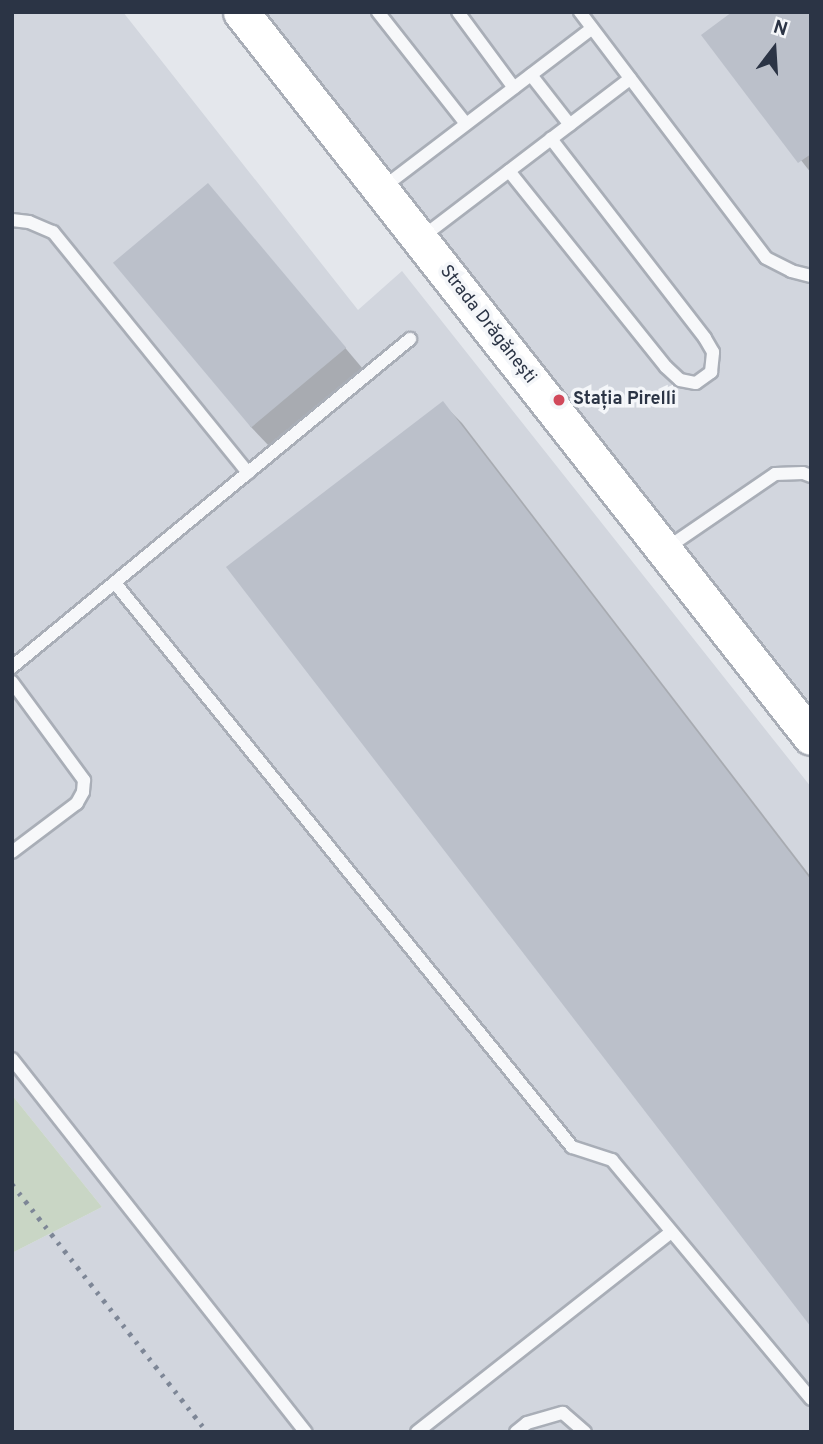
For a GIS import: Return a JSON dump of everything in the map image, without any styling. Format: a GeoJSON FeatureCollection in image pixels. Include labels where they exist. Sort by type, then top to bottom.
{"type":"FeatureCollection","features":[{"type":"Feature","properties":{"kind":"main road","name":"Strada Drăgănești"},"geometry":{"type":"LineString","coordinates":[[241,12],[421,239],[662,552],[811,737]]}},
{"type":"Feature","properties":{"kind":"lane"},"geometry":{"type":"LineString","coordinates":[[378,12],[467,124]]}},
{"type":"Feature","properties":{"kind":"lane"},"geometry":{"type":"LineString","coordinates":[[458,12],[514,88]]}},
{"type":"Feature","properties":{"kind":"lane"},"geometry":{"type":"LineString","coordinates":[[580,12],[766,258],[791,271],[811,276]]}},
{"type":"Feature","properties":{"kind":"lane"},"geometry":{"type":"LineString","coordinates":[[381,189],[592,28]]}},
{"type":"Feature","properties":{"kind":"lane"},"geometry":{"type":"LineString","coordinates":[[531,75],[570,125]]}},
{"type":"Feature","properties":{"kind":"lane"},"geometry":{"type":"LineString","coordinates":[[421,239],[630,79]]}},
{"type":"Feature","properties":{"kind":"lane"},"geometry":{"type":"LineString","coordinates":[[509,171],[666,367],[680,380],[696,383],[712,372],[713,352],[705,338],[551,139]]}},
{"type":"Feature","properties":{"kind":"lane"},"geometry":{"type":"LineString","coordinates":[[12,220],[29,222],[52,232],[248,473]]}},
{"type":"Feature","properties":{"kind":"lane"},"geometry":{"type":"LineString","coordinates":[[12,667],[410,339]]}},
{"type":"Feature","properties":{"kind":"lane"},"geometry":{"type":"LineString","coordinates":[[662,552],[775,474],[803,473],[811,476]]}},
{"type":"Feature","properties":{"kind":"lane"},"geometry":{"type":"LineString","coordinates":[[115,583],[572,1147],[612,1160],[811,1399]]}},
{"type":"Feature","properties":{"kind":"lane"},"geometry":{"type":"LineString","coordinates":[[12,682],[84,780],[83,792],[77,803],[12,852]]}},
{"type":"Feature","properties":{"kind":"lane"},"geometry":{"type":"LineString","coordinates":[[12,1059],[306,1432]]}},
{"type":"Feature","properties":{"kind":"lane"},"geometry":{"type":"LineString","coordinates":[[417,1432],[671,1232]]}},
{"type":"Feature","properties":{"kind":"lane"},"geometry":{"type":"LineString","coordinates":[[516,1432],[527,1423],[563,1413],[585,1432]]}},
{"type":"Feature","properties":{"kind":"shaded area"},"geometry":{"type":"Polygon","coordinates":[[[12,12],[123,12],[358,310],[402,271],[811,787],[811,1432],[12,1432],[12,1253],[102,1207],[12,1095],[12,12]]]}},
{"type":"Feature","properties":{"kind":"shaded area"},"geometry":{"type":"Polygon","coordinates":[[[264,12],[811,12],[811,704],[264,12]]]}},
{"type":"Feature","properties":{"kind":"green space"},"geometry":{"type":"Polygon","coordinates":[[[12,1095],[102,1207],[12,1253],[12,1095]]]}},
{"type":"Feature","properties":{"kind":"building"},"geometry":{"type":"Polygon","coordinates":[[[732,12],[811,12],[811,154],[798,163],[701,35],[732,12]]]}},
{"type":"Feature","properties":{"kind":"building"},"geometry":{"type":"Polygon","coordinates":[[[208,183],[346,348],[251,427],[113,263],[208,183]]]}},
{"type":"Feature","properties":{"kind":"building"},"geometry":{"type":"Polygon","coordinates":[[[443,401],[811,880],[811,1327],[226,567],[443,401]]]}},
{"type":"Feature","properties":{"kind":"railway"},"geometry":{"type":"LineString","coordinates":[[12,1184],[207,1432]]}},
{"type":"Feature","properties":{"kind":"place","name":"Stația Pirelli"},"geometry":{"type":"Point","coordinates":[559,400]}}]}
